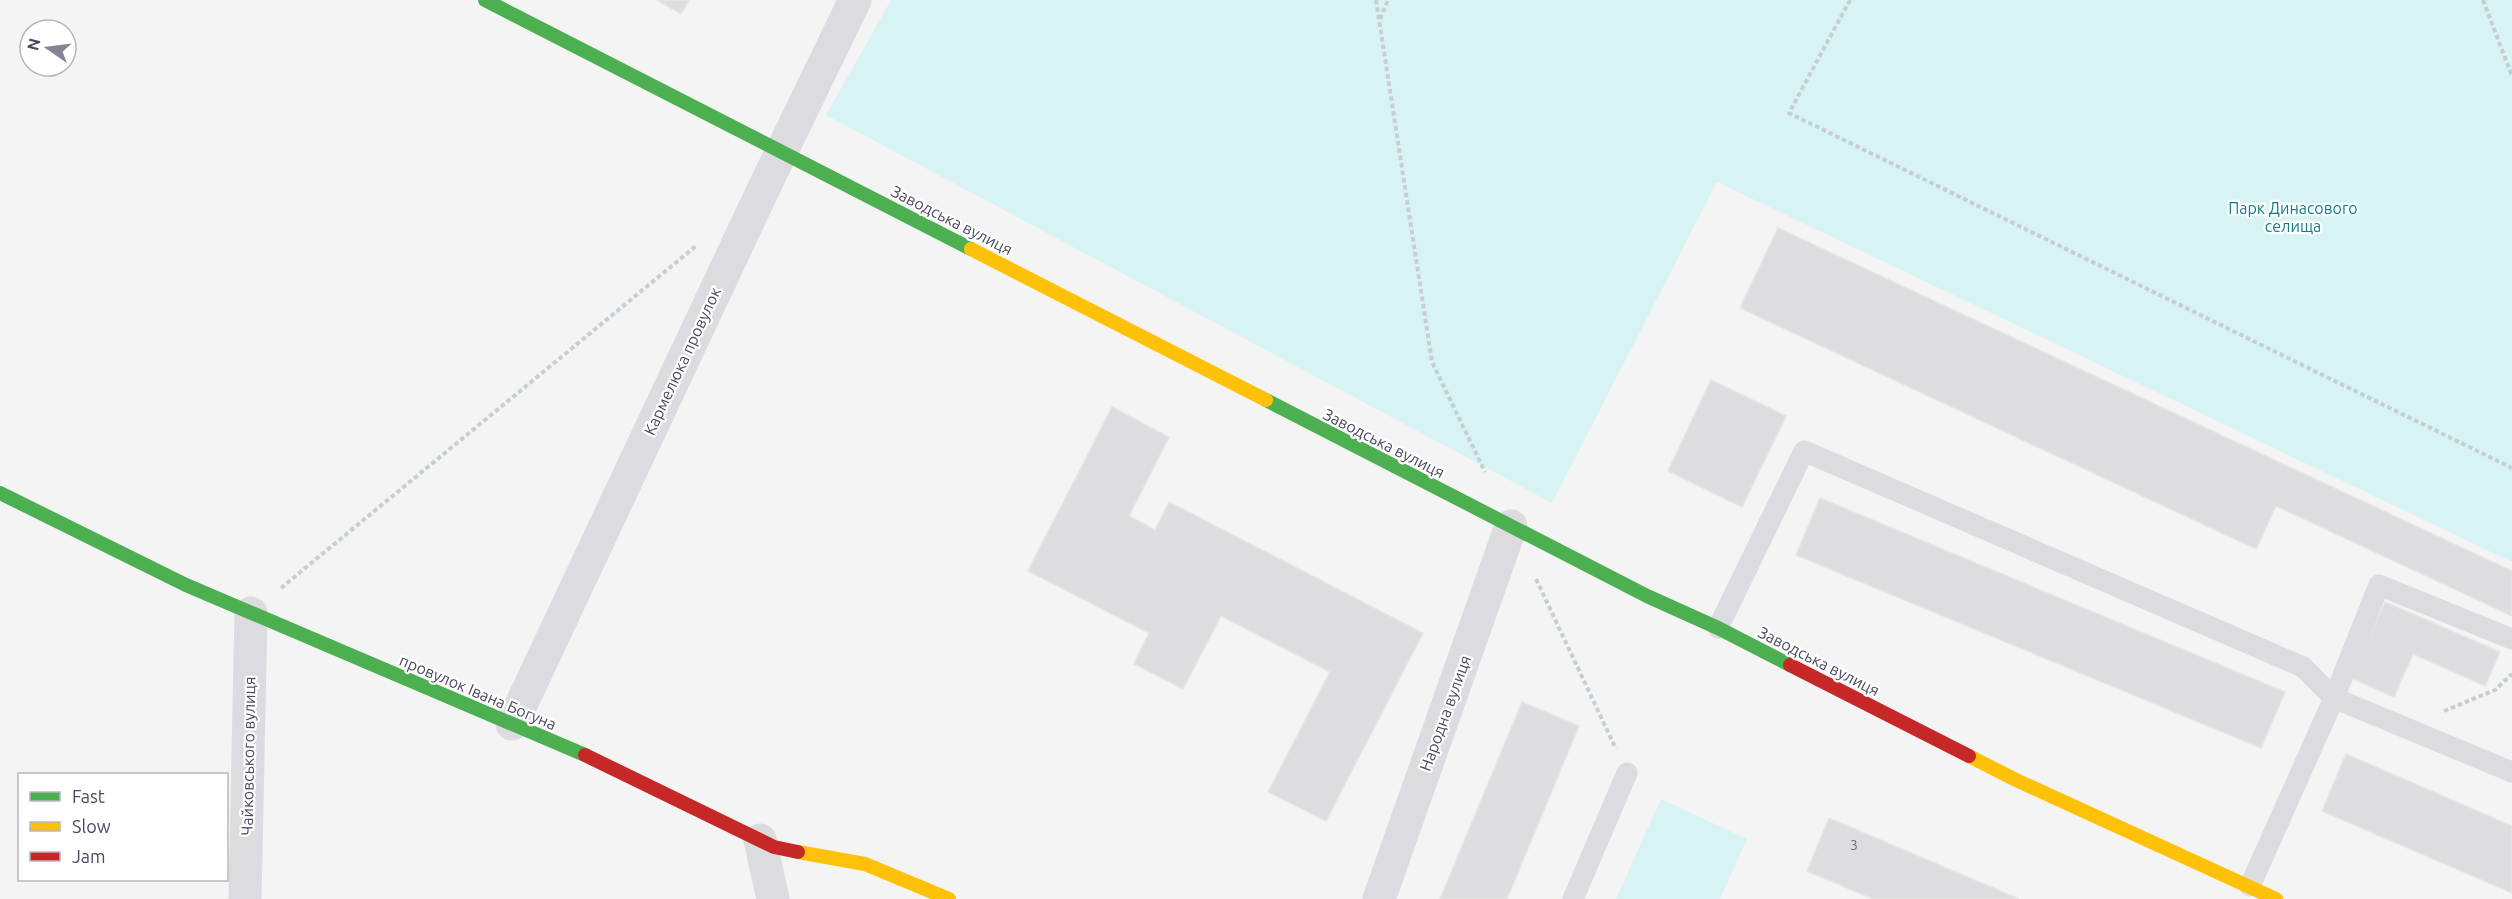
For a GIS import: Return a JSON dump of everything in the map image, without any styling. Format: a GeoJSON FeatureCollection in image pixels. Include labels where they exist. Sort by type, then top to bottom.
{"type":"FeatureCollection","features":[{"type":"Feature","properties":{"kind":"street","name":"Заводська вулиця"},"geometry":{"type":"LineString","coordinates":[[485,0],[1647,596],[1718,628],[2016,780],[2276,899]]}},
{"type":"Feature","properties":{"kind":"street","name":"Кармелюка провулок"},"geometry":{"type":"LineString","coordinates":[[512,724],[762,192],[855,0]]}},
{"type":"Feature","properties":{"kind":"street","name":"провулок Івана Богуна"},"geometry":{"type":"LineString","coordinates":[[0,494],[186,585],[615,768],[774,847],[865,864],[949,899]]}},
{"type":"Feature","properties":{"kind":"street","name":"Народна вулиця"},"geometry":{"type":"LineString","coordinates":[[1379,899],[1511,526]]}},
{"type":"Feature","properties":{"kind":"street","name":"Чайковського вулиця"},"geometry":{"type":"LineString","coordinates":[[245,899],[251,613]]}},
{"type":"Feature","properties":{"kind":"street"},"geometry":{"type":"LineString","coordinates":[[760,840],[773,899]]}},
{"type":"Feature","properties":{"kind":"lane"},"geometry":{"type":"LineString","coordinates":[[1718,628],[1804,451],[2303,667],[2334,698],[2512,772]]}},
{"type":"Feature","properties":{"kind":"lane"},"geometry":{"type":"LineString","coordinates":[[2250,886],[2334,698],[2379,585],[2512,639]]}},
{"type":"Feature","properties":{"kind":"lane"},"geometry":{"type":"LineString","coordinates":[[1573,899],[1627,773]]}},
{"type":"Feature","properties":{"kind":"path"},"geometry":{"type":"LineString","coordinates":[[1376,0],[1432,362],[1486,475]]}},
{"type":"Feature","properties":{"kind":"path"},"geometry":{"type":"LineString","coordinates":[[1379,19],[1388,0]]}},
{"type":"Feature","properties":{"kind":"path"},"geometry":{"type":"LineString","coordinates":[[1850,0],[1790,113],[2512,468]]}},
{"type":"Feature","properties":{"kind":"path"},"geometry":{"type":"LineString","coordinates":[[2483,0],[2512,76]]}},
{"type":"Feature","properties":{"kind":"path"},"geometry":{"type":"LineString","coordinates":[[251,613],[698,244]]}},
{"type":"Feature","properties":{"kind":"path"},"geometry":{"type":"LineString","coordinates":[[1511,526],[1627,773]]}},
{"type":"Feature","properties":{"kind":"path"},"geometry":{"type":"LineString","coordinates":[[2405,728],[2495,690],[2512,674]]}},
{"type":"Feature","properties":{"kind":"green space","name":"Парк Динасового селища"},"geometry":{"type":"Polygon","coordinates":[[[891,0],[2512,0],[2512,562],[1717,182],[1552,503],[826,115],[891,0]]]}},
{"type":"Feature","properties":{"kind":"green space"},"geometry":{"type":"Polygon","coordinates":[[[1661,799],[1747,839],[1720,899],[1616,899],[1661,799]]]}},
{"type":"Feature","properties":{"kind":"building"},"geometry":{"type":"Polygon","coordinates":[[[657,0],[689,0],[681,14],[657,0]]]}},
{"type":"Feature","properties":{"kind":"building"},"geometry":{"type":"Polygon","coordinates":[[[1778,228],[2512,571],[2512,616],[2276,506],[2256,549],[1740,308],[1778,228]]]}},
{"type":"Feature","properties":{"kind":"building"},"geometry":{"type":"Polygon","coordinates":[[[1711,380],[1786,416],[1742,507],[1668,471],[1711,380]]]}},
{"type":"Feature","properties":{"kind":"building"},"geometry":{"type":"Polygon","coordinates":[[[1112,407],[1169,437],[1129,516],[1155,530],[1169,502],[1423,633],[1326,821],[1268,792],[1330,672],[1221,616],[1183,689],[1134,664],[1149,633],[1028,571],[1112,407]]]}},
{"type":"Feature","properties":{"kind":"building"},"geometry":{"type":"Polygon","coordinates":[[[1820,498],[2285,692],[2261,748],[1796,555],[1820,498]]]}},
{"type":"Feature","properties":{"kind":"building"},"geometry":{"type":"Polygon","coordinates":[[[2385,602],[2500,652],[2485,686],[2413,654],[2394,697],[2351,678],[2385,602]]]}},
{"type":"Feature","properties":{"kind":"building"},"geometry":{"type":"Polygon","coordinates":[[[1522,702],[1579,726],[1507,899],[1440,899],[1522,702]]]}},
{"type":"Feature","properties":{"kind":"building"},"geometry":{"type":"Polygon","coordinates":[[[2346,754],[2512,826],[2512,893],[2322,811],[2346,754]]]}},
{"type":"Feature","properties":{"kind":"building"},"geometry":{"type":"Polygon","coordinates":[[[1829,818],[2019,899],[1873,899],[1807,871],[1829,818]]]}},
{"type":"Feature","properties":{"kind":"traffic: fast"},"geometry":{"type":"LineString","coordinates":[[485,0],[971,249]]}},
{"type":"Feature","properties":{"kind":"traffic: fast"},"geometry":{"type":"LineString","coordinates":[[1266,400],[1647,596],[1718,628],[1790,665]]}},
{"type":"Feature","properties":{"kind":"traffic: fast"},"geometry":{"type":"LineString","coordinates":[[0,493],[186,585],[585,755]]}},
{"type":"Feature","properties":{"kind":"traffic: slow"},"geometry":{"type":"LineString","coordinates":[[971,249],[1266,400]]}},
{"type":"Feature","properties":{"kind":"traffic: slow"},"geometry":{"type":"LineString","coordinates":[[1969,756],[2016,780],[2276,899]]}},
{"type":"Feature","properties":{"kind":"traffic: slow"},"geometry":{"type":"LineString","coordinates":[[798,852],[865,864],[949,899]]}},
{"type":"Feature","properties":{"kind":"traffic: jam"},"geometry":{"type":"LineString","coordinates":[[1790,665],[1969,756]]}},
{"type":"Feature","properties":{"kind":"traffic: jam"},"geometry":{"type":"LineString","coordinates":[[585,755],[774,847],[798,852]]}}]}
